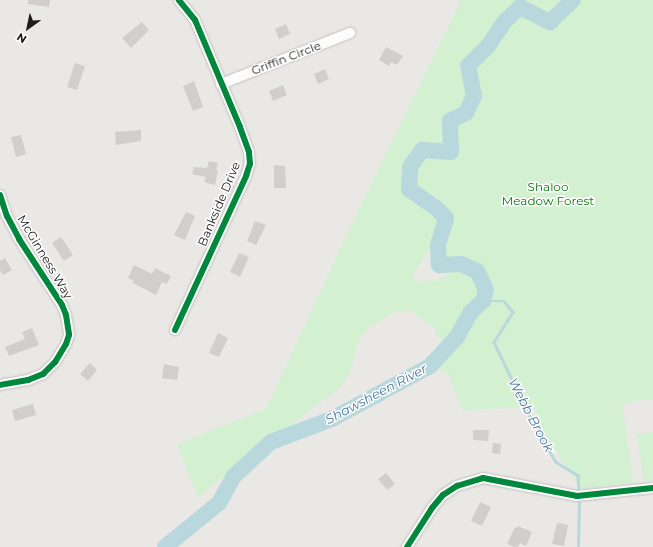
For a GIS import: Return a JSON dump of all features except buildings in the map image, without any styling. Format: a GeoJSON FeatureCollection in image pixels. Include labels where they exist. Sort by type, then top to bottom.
{"type":"FeatureCollection","features":[{"type":"Feature","properties":{"kind":"street","name":"Bankside Drive"},"geometry":{"type":"LineString","coordinates":[[175,330],[246,176],[250,164],[246,145],[195,20],[179,0]]}},
{"type":"Feature","properties":{"kind":"street","name":"Griffin Circle"},"geometry":{"type":"LineString","coordinates":[[221,84],[350,33]]}},
{"type":"Feature","properties":{"kind":"street","name":"McGinness Way"},"geometry":{"type":"LineString","coordinates":[[0,195],[7,216],[19,239],[62,305],[66,315],[69,331],[64,348],[50,368],[43,374],[28,380],[0,385]]}},
{"type":"Feature","properties":{"kind":"street"},"geometry":{"type":"LineString","coordinates":[[407,547],[432,508],[443,496],[457,486],[483,478],[577,496],[653,488]]}},
{"type":"Feature","properties":{"kind":"green space","name":"Shaloo Meadow Forest"},"geometry":{"type":"Polygon","coordinates":[[[461,0],[653,0],[653,399],[622,403],[633,482],[581,489],[549,443],[533,407],[462,410],[449,375],[430,366],[457,337],[471,312],[483,301],[486,290],[477,271],[461,264],[439,265],[438,245],[441,233],[412,276],[415,283],[432,280],[435,282],[449,273],[467,268],[471,269],[483,288],[483,293],[477,303],[463,314],[456,331],[447,339],[442,340],[437,336],[434,327],[408,310],[393,313],[384,318],[369,328],[361,337],[356,346],[351,372],[340,388],[311,409],[250,460],[220,479],[198,498],[177,444],[266,409],[352,224],[461,0]],[[459,106],[452,111],[453,116],[450,121],[465,113],[467,110],[459,106]],[[409,189],[419,202],[435,208],[409,189]]]}},
{"type":"Feature","properties":{"kind":"green space"},"geometry":{"type":"Polygon","coordinates":[[[653,432],[653,480],[644,481],[637,434],[653,432]]]}},
{"type":"Feature","properties":{"kind":"waterway","name":"Shawsheen River"},"geometry":{"type":"LineString","coordinates":[[165,547],[219,503],[234,476],[271,442],[332,419],[430,366],[457,337],[471,312],[483,301],[486,290],[477,271],[461,264],[439,265],[438,245],[446,218],[436,208],[409,189],[410,167],[422,150],[451,152],[450,121],[466,113],[474,96],[468,66],[488,46],[505,21],[520,7],[550,22],[573,0]]}},
{"type":"Feature","properties":{"kind":"waterway","name":"Webb Brook"},"geometry":{"type":"LineString","coordinates":[[483,301],[504,301],[513,312],[494,342],[530,417],[556,462],[578,475],[579,493]]}},
{"type":"Feature","properties":{"kind":"waterway","name":"Webb Brook"},"geometry":{"type":"LineString","coordinates":[[578,547],[579,498]]}},
{"type":"Feature","properties":{"kind":"cycle path"},"geometry":{"type":"LineString","coordinates":[[175,330],[246,176],[250,164],[249,152],[240,127],[195,20],[179,0]]}},
{"type":"Feature","properties":{"kind":"cycle path"},"geometry":{"type":"LineString","coordinates":[[0,195],[7,216],[19,239],[62,305],[66,315],[69,335],[66,344],[55,362],[43,374],[28,380],[0,385]]}},
{"type":"Feature","properties":{"kind":"cycle path"},"geometry":{"type":"LineString","coordinates":[[407,547],[432,508],[443,495],[457,486],[483,478],[577,496],[653,488]]}}]}
